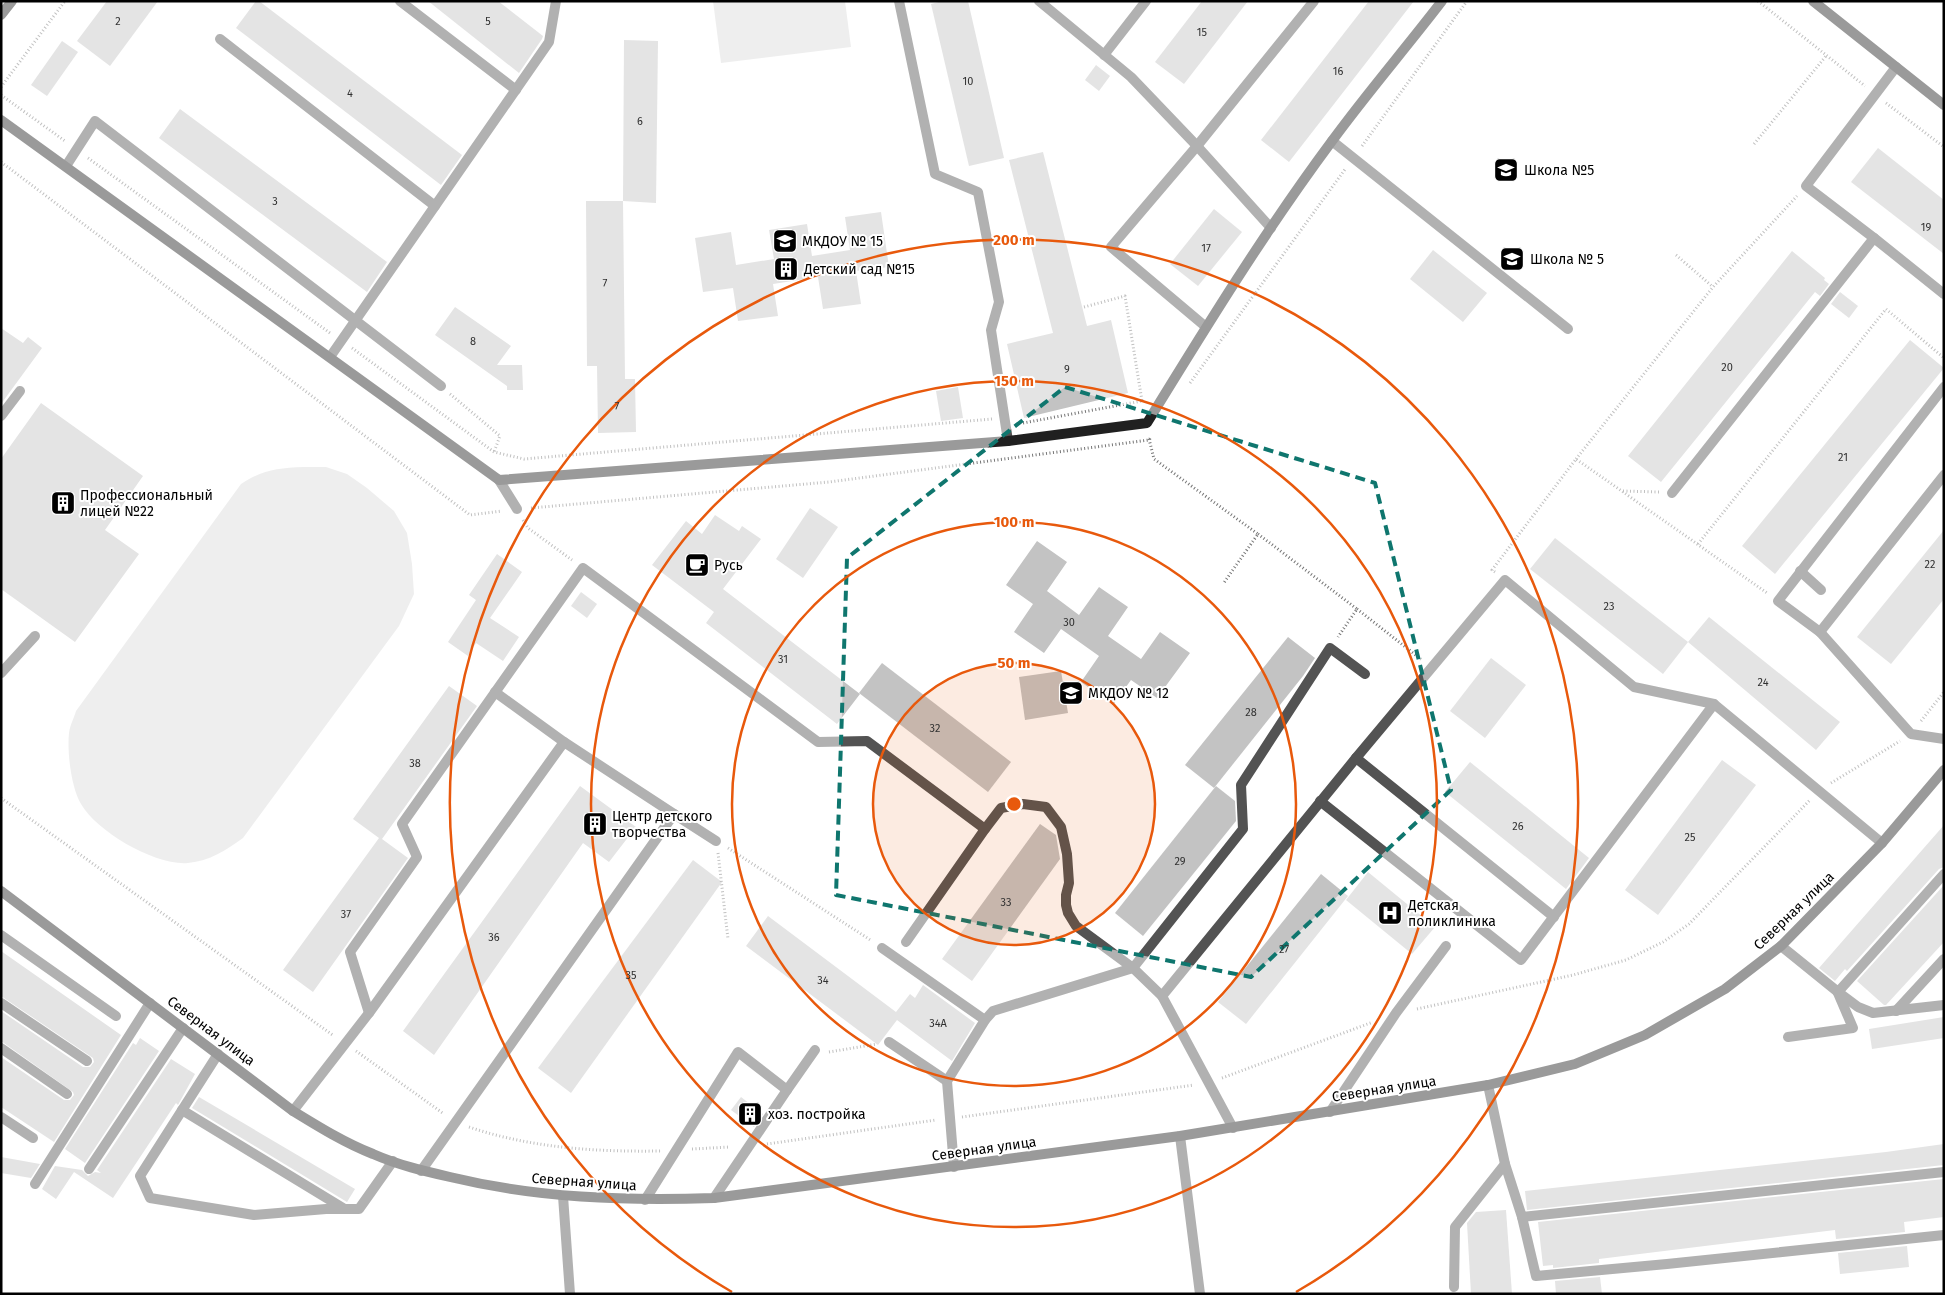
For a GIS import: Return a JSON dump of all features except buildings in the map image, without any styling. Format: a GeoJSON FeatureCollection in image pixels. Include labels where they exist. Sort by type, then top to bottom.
{"type":"FeatureCollection","features":[{"type":"Feature","properties":{"kind":"street"},"geometry":{"type":"LineString","coordinates":[[1,15],[12,1]]}},
{"type":"Feature","properties":{"kind":"street"},"geometry":{"type":"LineString","coordinates":[[1,120],[499,480],[1008,441],[1147,423],[1206,327],[1271,228],[1332,141],[1442,1]]}},
{"type":"Feature","properties":{"kind":"street"},"geometry":{"type":"LineString","coordinates":[[1813,1],[1944,105]]}},
{"type":"Feature","properties":{"kind":"street","name":"Северная улица"},"geometry":{"type":"LineString","coordinates":[[2,894],[293,1111],[331,1134],[374,1155],[421,1171],[492,1187],[563,1196],[645,1200],[714,1198],[1233,1128],[1488,1085],[1575,1064],[1645,1036],[1725,989],[1782,946],[1882,843],[1944,770]]}},
{"type":"Feature","properties":{"kind":"lane"},"geometry":{"type":"LineString","coordinates":[[400,1],[516,90]]}},
{"type":"Feature","properties":{"kind":"lane"},"geometry":{"type":"LineString","coordinates":[[330,357],[548,42],[556,1]]}},
{"type":"Feature","properties":{"kind":"lane"},"geometry":{"type":"LineString","coordinates":[[899,1],[935,174],[978,192],[999,302],[991,330],[1008,441]]}},
{"type":"Feature","properties":{"kind":"lane"},"geometry":{"type":"LineString","coordinates":[[1039,1],[1131,77],[1271,228]]}},
{"type":"Feature","properties":{"kind":"lane"},"geometry":{"type":"LineString","coordinates":[[1104,55],[1146,1]]}},
{"type":"Feature","properties":{"kind":"lane"},"geometry":{"type":"LineString","coordinates":[[1206,327],[1111,247],[1197,146],[1314,1]]}},
{"type":"Feature","properties":{"kind":"lane"},"geometry":{"type":"LineString","coordinates":[[220,39],[435,206]]}},
{"type":"Feature","properties":{"kind":"lane"},"geometry":{"type":"LineString","coordinates":[[1896,67],[1806,186],[1944,294]]}},
{"type":"Feature","properties":{"kind":"lane"},"geometry":{"type":"LineString","coordinates":[[66,166],[95,122],[442,386]]}},
{"type":"Feature","properties":{"kind":"lane"},"geometry":{"type":"LineString","coordinates":[[1332,141],[1568,329]]}},
{"type":"Feature","properties":{"kind":"lane"},"geometry":{"type":"LineString","coordinates":[[1672,493],[1874,238]]}},
{"type":"Feature","properties":{"kind":"lane"},"geometry":{"type":"LineString","coordinates":[[1944,387],[1778,601],[1820,632],[1911,734],[1944,739]]}},
{"type":"Feature","properties":{"kind":"lane"},"geometry":{"type":"LineString","coordinates":[[1,416],[20,391]]}},
{"type":"Feature","properties":{"kind":"lane"},"geometry":{"type":"LineString","coordinates":[[1820,632],[1944,475]]}},
{"type":"Feature","properties":{"kind":"lane"},"geometry":{"type":"LineString","coordinates":[[499,480],[517,509]]}},
{"type":"Feature","properties":{"kind":"lane"},"geometry":{"type":"LineString","coordinates":[[369,1013],[350,952],[417,857],[402,824],[583,568],[818,742],[867,741],[985,829]]}},
{"type":"Feature","properties":{"kind":"lane"},"geometry":{"type":"LineString","coordinates":[[1800,571],[1821,590]]}},
{"type":"Feature","properties":{"kind":"lane"},"geometry":{"type":"LineString","coordinates":[[1162,996],[1430,667],[1506,580],[1634,687],[1714,704],[1882,843]]}},
{"type":"Feature","properties":{"kind":"lane"},"geometry":{"type":"LineString","coordinates":[[1,673],[36,636]]}},
{"type":"Feature","properties":{"kind":"lane"},"geometry":{"type":"LineString","coordinates":[[954,1166],[947,1081],[985,1020],[993,1011],[1134,968],[1243,829],[1241,785],[1330,648],[1365,674]]}},
{"type":"Feature","properties":{"kind":"lane"},"geometry":{"type":"LineString","coordinates":[[495,692],[564,742],[716,841]]}},
{"type":"Feature","properties":{"kind":"lane"},"geometry":{"type":"LineString","coordinates":[[1320,801],[1521,960],[1714,704]]}},
{"type":"Feature","properties":{"kind":"lane"},"geometry":{"type":"LineString","coordinates":[[293,1111],[369,1013],[564,742]]}},
{"type":"Feature","properties":{"kind":"lane"},"geometry":{"type":"LineString","coordinates":[[1356,758],[1554,917]]}},
{"type":"Feature","properties":{"kind":"lane"},"geometry":{"type":"LineString","coordinates":[[906,942],[1001,808],[1023,804],[1046,807],[1061,827],[1067,854],[1069,883],[1066,895],[1068,913],[1076,926],[1134,968],[1162,996],[1233,1128]]}},
{"type":"Feature","properties":{"kind":"lane"},"geometry":{"type":"LineString","coordinates":[[421,1171],[674,814]]}},
{"type":"Feature","properties":{"kind":"lane"},"geometry":{"type":"LineString","coordinates":[[1838,992],[1944,874]]}},
{"type":"Feature","properties":{"kind":"lane"},"geometry":{"type":"LineString","coordinates":[[1,936],[116,1016]]}},
{"type":"Feature","properties":{"kind":"lane"},"geometry":{"type":"LineString","coordinates":[[1330,1112],[1396,1014],[1446,946]]}},
{"type":"Feature","properties":{"kind":"lane"},"geometry":{"type":"LineString","coordinates":[[1782,946],[1838,992],[1858,1006],[1873,1013],[1944,1005]]}},
{"type":"Feature","properties":{"kind":"lane"},"geometry":{"type":"LineString","coordinates":[[882,948],[985,1020]]}},
{"type":"Feature","properties":{"kind":"lane"},"geometry":{"type":"LineString","coordinates":[[1896,1011],[1944,959]]}},
{"type":"Feature","properties":{"kind":"lane"},"geometry":{"type":"LineString","coordinates":[[1788,1037],[1853,1028],[1838,992]]}},
{"type":"Feature","properties":{"kind":"lane"},"geometry":{"type":"LineString","coordinates":[[1,1003],[86,1061]]}},
{"type":"Feature","properties":{"kind":"lane"},"geometry":{"type":"LineString","coordinates":[[35,1184],[150,1003]]}},
{"type":"Feature","properties":{"kind":"lane"},"geometry":{"type":"LineString","coordinates":[[89,1169],[183,1028]]}},
{"type":"Feature","properties":{"kind":"lane"},"geometry":{"type":"LineString","coordinates":[[888,1042],[947,1081]]}},
{"type":"Feature","properties":{"kind":"lane"},"geometry":{"type":"LineString","coordinates":[[1,1048],[67,1094]]}},
{"type":"Feature","properties":{"kind":"lane"},"geometry":{"type":"LineString","coordinates":[[714,1198],[814,1050]]}},
{"type":"Feature","properties":{"kind":"lane"},"geometry":{"type":"LineString","coordinates":[[645,1200],[738,1052],[787,1090]]}},
{"type":"Feature","properties":{"kind":"lane"},"geometry":{"type":"LineString","coordinates":[[218,1054],[140,1176],[150,1198],[254,1215],[343,1208],[359,1210],[393,1161]]}},
{"type":"Feature","properties":{"kind":"lane"},"geometry":{"type":"LineString","coordinates":[[1488,1085],[1505,1164],[1522,1217],[1536,1276],[1944,1235]]}},
{"type":"Feature","properties":{"kind":"lane"},"geometry":{"type":"LineString","coordinates":[[182,1110],[343,1208]]}},
{"type":"Feature","properties":{"kind":"lane"},"geometry":{"type":"LineString","coordinates":[[1,1117],[33,1138]]}},
{"type":"Feature","properties":{"kind":"lane"},"geometry":{"type":"LineString","coordinates":[[1180,1136],[1200,1294]]}},
{"type":"Feature","properties":{"kind":"lane"},"geometry":{"type":"LineString","coordinates":[[1454,1287],[1455,1227],[1505,1164]]}},
{"type":"Feature","properties":{"kind":"lane"},"geometry":{"type":"LineString","coordinates":[[1522,1217],[1944,1172]]}},
{"type":"Feature","properties":{"kind":"lane"},"geometry":{"type":"LineString","coordinates":[[563,1196],[570,1294]]}},
{"type":"Feature","properties":{"kind":"path"},"geometry":{"type":"LineString","coordinates":[[1,87],[65,1]]}},
{"type":"Feature","properties":{"kind":"path"},"geometry":{"type":"LineString","coordinates":[[1190,384],[1467,1]]}},
{"type":"Feature","properties":{"kind":"path"},"geometry":{"type":"LineString","coordinates":[[1758,1],[1944,147]]}},
{"type":"Feature","properties":{"kind":"path"},"geometry":{"type":"LineString","coordinates":[[1754,144],[1826,56]]}},
{"type":"Feature","properties":{"kind":"path"},"geometry":{"type":"LineString","coordinates":[[1,94],[494,452],[524,459],[989,418],[1005,423],[1023,423],[1142,401]]}},
{"type":"Feature","properties":{"kind":"path"},"geometry":{"type":"LineString","coordinates":[[1,162],[470,516],[517,509],[829,482],[1149,440],[1155,432]]}},
{"type":"Feature","properties":{"kind":"path"},"geometry":{"type":"LineString","coordinates":[[1506,580],[1492,570],[1576,459],[1713,287],[1806,186]]}},
{"type":"Feature","properties":{"kind":"path"},"geometry":{"type":"LineString","coordinates":[[1676,255],[1713,287]]}},
{"type":"Feature","properties":{"kind":"path"},"geometry":{"type":"LineString","coordinates":[[1084,307],[1125,296],[1142,401],[1154,459],[1258,534],[1430,667]]}},
{"type":"Feature","properties":{"kind":"path"},"geometry":{"type":"LineString","coordinates":[[1698,544],[1886,309],[1944,358]]}},
{"type":"Feature","properties":{"kind":"path"},"geometry":{"type":"LineString","coordinates":[[442,386],[500,436],[494,452]]}},
{"type":"Feature","properties":{"kind":"path"},"geometry":{"type":"LineString","coordinates":[[1576,459],[1778,601]]}},
{"type":"Feature","properties":{"kind":"path"},"geometry":{"type":"LineString","coordinates":[[1623,491],[1672,493]]}},
{"type":"Feature","properties":{"kind":"path"},"geometry":{"type":"LineString","coordinates":[[528,528],[583,568]]}},
{"type":"Feature","properties":{"kind":"path"},"geometry":{"type":"LineString","coordinates":[[1223,584],[1258,534]]}},
{"type":"Feature","properties":{"kind":"path"},"geometry":{"type":"LineString","coordinates":[[1330,648],[1357,609]]}},
{"type":"Feature","properties":{"kind":"path"},"geometry":{"type":"LineString","coordinates":[[716,841],[728,939]]}},
{"type":"Feature","properties":{"kind":"path"},"geometry":{"type":"LineString","coordinates":[[716,841],[882,948]]}},
{"type":"Feature","properties":{"kind":"path"},"geometry":{"type":"LineString","coordinates":[[814,1050],[820,1054],[888,1042]]}},
{"type":"Feature","properties":{"kind":"highlighted area"},"geometry":{"type":"Polygon","coordinates":[[[1065,387],[1375,483],[1451,790],[1251,977],[836,895],[847,558],[1065,387]]]}},
{"type":"Feature","properties":{"kind":"shaded area"},"geometry":{"type":"Polygon","coordinates":[[[713,1],[845,1],[851,47],[721,63],[713,1]]]}},
{"type":"Feature","properties":{"kind":"shaded area"},"geometry":{"type":"Polygon","coordinates":[[[303,467],[326,467],[347,474],[394,511],[407,533],[414,594],[399,626],[243,838],[217,854],[196,862],[175,862],[144,853],[113,836],[89,815],[81,804],[70,769],[70,730],[76,711],[241,484],[270,471],[303,467]]]}},
{"type":"Feature","properties":{"kind":"place","name":"Школа №5"},"geometry":{"type":"Point","coordinates":[1506,170]}},
{"type":"Feature","properties":{"kind":"place","name":"МКДОУ № 15"},"geometry":{"type":"Point","coordinates":[785,241]}},
{"type":"Feature","properties":{"kind":"place","name":"Школа № 5"},"geometry":{"type":"Point","coordinates":[1512,259]}},
{"type":"Feature","properties":{"kind":"place","name":"Детский сад №15"},"geometry":{"type":"Point","coordinates":[786,269]}},
{"type":"Feature","properties":{"kind":"place","name":"Профессиональный лицей №22"},"geometry":{"type":"Point","coordinates":[63,503]}},
{"type":"Feature","properties":{"kind":"place","name":"Русь"},"geometry":{"type":"Point","coordinates":[697,565]}},
{"type":"Feature","properties":{"kind":"place","name":"МКДОУ № 12"},"geometry":{"type":"Point","coordinates":[1071,693]}},
{"type":"Feature","properties":{"kind":"place","name":"Центр детского творчества"},"geometry":{"type":"Point","coordinates":[595,824]}},
{"type":"Feature","properties":{"kind":"place","name":"Детская поликлиника"},"geometry":{"type":"Point","coordinates":[1390,913]}},
{"type":"Feature","properties":{"kind":"place","name":"хоз. постройка"},"geometry":{"type":"Point","coordinates":[750,1114]}}]}
